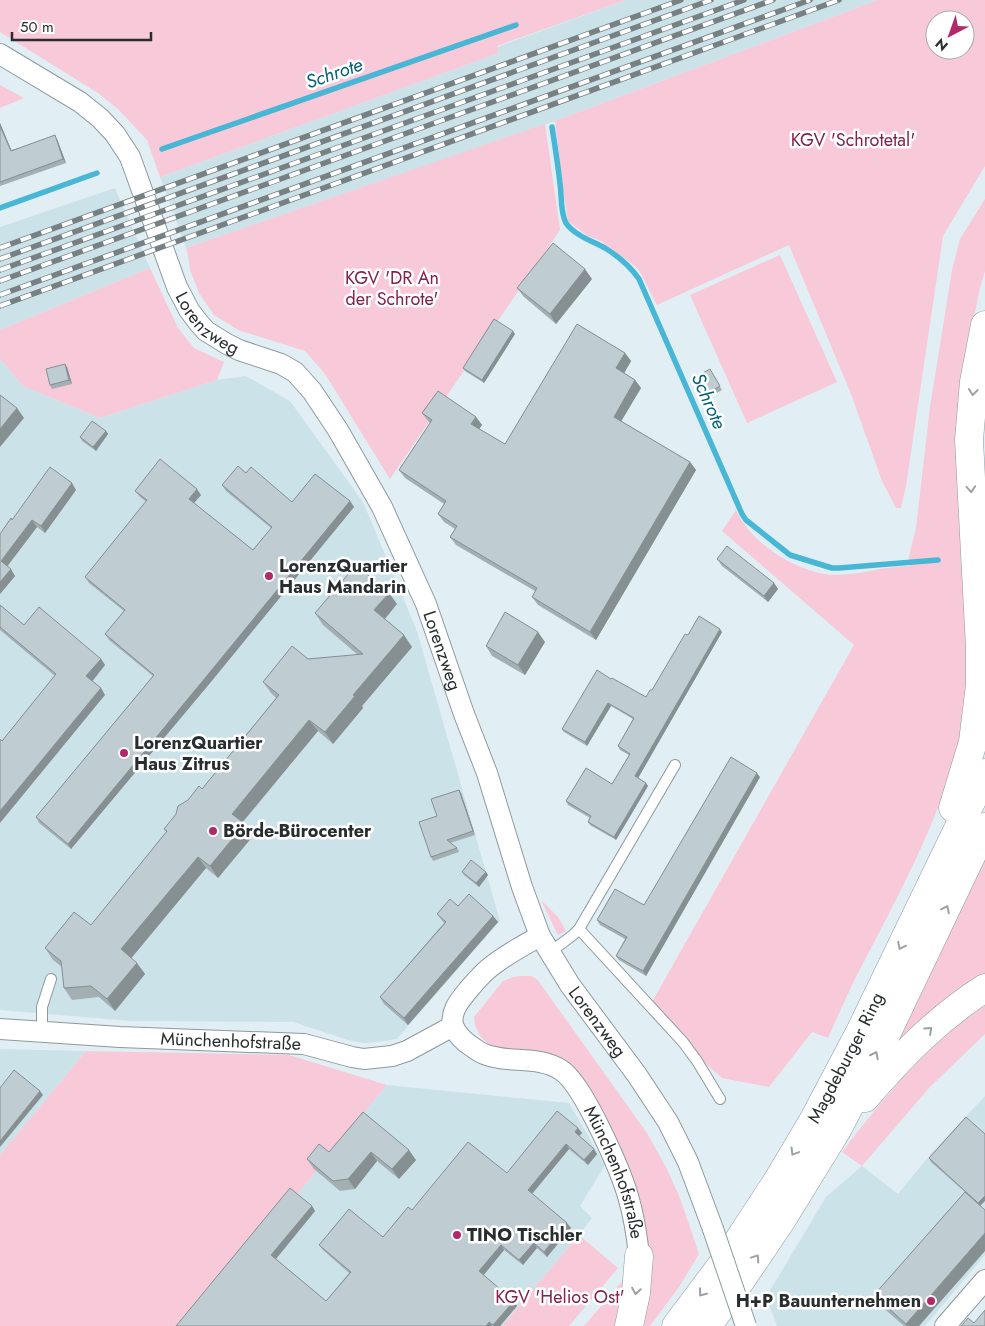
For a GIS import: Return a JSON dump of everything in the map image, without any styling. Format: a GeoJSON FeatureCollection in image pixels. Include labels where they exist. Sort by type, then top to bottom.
{"type":"FeatureCollection","features":[{"type":"Feature","properties":{"kind":"highway"},"geometry":{"type":"LineString","coordinates":[[930,886],[973,742],[979,697],[980,648],[969,440],[974,389],[984,345]]}},
{"type":"Feature","properties":{"kind":"highway","name":"Magdeburger Ring"},"geometry":{"type":"LineString","coordinates":[[676,1326],[727,1258],[778,1180],[813,1121],[860,1032],[985,773]]}},
{"type":"Feature","properties":{"kind":"highway","name":"Magdeburger Ring"},"geometry":{"type":"LineString","coordinates":[[707,1326],[781,1221],[836,1130],[881,1045],[985,828]]}},
{"type":"Feature","properties":{"kind":"highway"},"geometry":{"type":"LineString","coordinates":[[836,1130],[916,1042],[935,1024],[985,988]]}},
{"type":"Feature","properties":{"kind":"highway"},"geometry":{"type":"LineString","coordinates":[[629,1326],[636,1293],[639,1256]]}},
{"type":"Feature","properties":{"kind":"street","name":"Lorenzweg"},"geometry":{"type":"LineString","coordinates":[[0,54],[80,102],[100,118],[115,134],[130,157],[176,287],[198,322],[215,338],[281,364],[295,372],[312,391],[338,430],[382,507],[426,604],[487,774],[522,887],[545,944],[570,985],[637,1075],[668,1122],[688,1162],[746,1326]]}},
{"type":"Feature","properties":{"kind":"street"},"geometry":{"type":"LineString","coordinates":[[453,1026],[454,1010],[462,997],[482,974],[524,945],[545,944]]}},
{"type":"Feature","properties":{"kind":"street","name":"Münchenhofstraße"},"geometry":{"type":"LineString","coordinates":[[0,1028],[120,1037],[304,1044],[364,1059],[392,1056],[407,1051],[453,1026],[460,1037],[482,1053],[502,1058],[542,1062],[567,1074],[579,1090],[591,1112],[622,1178],[633,1217],[639,1256]]}},
{"type":"Feature","properties":{"kind":"street"},"geometry":{"type":"LineString","coordinates":[[945,1326],[985,1280]]}},
{"type":"Feature","properties":{"kind":"lane"},"geometry":{"type":"LineString","coordinates":[[545,944],[573,935],[579,929],[675,765]]}},
{"type":"Feature","properties":{"kind":"lane"},"geometry":{"type":"LineString","coordinates":[[579,929],[683,1042],[720,1099]]}},
{"type":"Feature","properties":{"kind":"lane"},"geometry":{"type":"LineString","coordinates":[[42,1032],[42,1007],[51,979]]}},
{"type":"Feature","properties":{"kind":"shaded area"},"geometry":{"type":"Polygon","coordinates":[[[626,0],[878,0],[555,121],[186,248],[160,177],[499,53],[497,47],[626,0]]]}},
{"type":"Feature","properties":{"kind":"shaded area"},"geometry":{"type":"Polygon","coordinates":[[[115,188],[150,268],[0,330],[0,227],[115,188]]]}},
{"type":"Feature","properties":{"kind":"shaded area"},"geometry":{"type":"Polygon","coordinates":[[[0,359],[23,386],[100,418],[217,380],[246,376],[290,401],[363,502],[417,631],[500,921],[397,1039],[364,1043],[351,1041],[293,1022],[130,1021],[0,1010],[0,359]]]}},
{"type":"Feature","properties":{"kind":"shaded area"},"geometry":{"type":"Polygon","coordinates":[[[0,1049],[86,1051],[0,1155],[0,1049]]]}},
{"type":"Feature","properties":{"kind":"shaded area"},"geometry":{"type":"Polygon","coordinates":[[[387,1085],[569,1103],[605,1165],[580,1206],[592,1218],[502,1326],[189,1326],[387,1085]]]}},
{"type":"Feature","properties":{"kind":"shaded area"},"geometry":{"type":"Polygon","coordinates":[[[985,1096],[985,1255],[925,1326],[777,1326],[766,1297],[826,1197],[862,1166],[898,1194],[935,1149],[985,1096]]]}},
{"type":"Feature","properties":{"kind":"green space"},"geometry":{"type":"Polygon","coordinates":[[[0,0],[626,0],[497,46],[499,53],[160,177],[147,140],[119,110],[98,93],[0,32],[0,0]]]}},
{"type":"Feature","properties":{"kind":"green space","name":"KGV 'Schrotetal'"},"geometry":{"type":"Polygon","coordinates":[[[878,0],[985,0],[985,166],[943,236],[906,486],[901,508],[896,508],[882,481],[851,394],[789,245],[657,305],[635,266],[601,241],[588,236],[568,221],[555,121],[878,0]]]}},
{"type":"Feature","properties":{"kind":"green space"},"geometry":{"type":"Polygon","coordinates":[[[0,85],[24,98],[0,108],[0,85]]]}},
{"type":"Feature","properties":{"kind":"green space","name":"KGV 'DR An der Schrote'"},"geometry":{"type":"Polygon","coordinates":[[[545,124],[560,230],[390,479],[325,374],[305,351],[238,330],[214,315],[199,293],[190,270],[186,248],[545,124]]]}},
{"type":"Feature","properties":{"kind":"green space"},"geometry":{"type":"Polygon","coordinates":[[[985,199],[985,271],[969,341],[968,683],[954,762],[921,847],[853,983],[828,1038],[812,1032],[769,1087],[722,1078],[705,1063],[652,1002],[854,645],[722,531],[736,510],[743,523],[764,545],[792,563],[807,569],[822,573],[845,575],[890,567],[909,566],[909,556],[916,528],[930,407],[952,270],[960,239],[985,199]]]}},
{"type":"Feature","properties":{"kind":"green space"},"geometry":{"type":"Polygon","coordinates":[[[780,255],[837,382],[747,423],[690,295],[780,255]]]}},
{"type":"Feature","properties":{"kind":"green space"},"geometry":{"type":"Polygon","coordinates":[[[150,268],[178,328],[194,348],[224,362],[217,380],[100,418],[23,386],[0,359],[0,330],[150,268]]]}},
{"type":"Feature","properties":{"kind":"green space"},"geometry":{"type":"Polygon","coordinates":[[[985,854],[985,977],[899,1043],[896,1040],[985,854]]]}},
{"type":"Feature","properties":{"kind":"green space"},"geometry":{"type":"Polygon","coordinates":[[[541,900],[558,917],[566,931],[558,935],[541,900]]]}},
{"type":"Feature","properties":{"kind":"green space"},"geometry":{"type":"Polygon","coordinates":[[[521,976],[531,976],[537,979],[647,1133],[666,1167],[680,1198],[699,1254],[679,1287],[650,1326],[638,1326],[646,1280],[583,1082],[490,1045],[476,1029],[474,1017],[503,981],[521,976]]]}},
{"type":"Feature","properties":{"kind":"green space"},"geometry":{"type":"Polygon","coordinates":[[[985,1003],[985,1034],[929,1088],[862,1166],[842,1152],[874,1111],[926,1053],[964,1018],[985,1003]]]}},
{"type":"Feature","properties":{"kind":"green space"},"geometry":{"type":"Polygon","coordinates":[[[86,1051],[289,1055],[387,1085],[189,1326],[0,1326],[0,1155],[86,1051]]]}},
{"type":"Feature","properties":{"kind":"green space","name":"KGV 'Helios Ost'"},"geometry":{"type":"Polygon","coordinates":[[[579,1235],[618,1268],[569,1326],[502,1326],[579,1235]]]}},
{"type":"Feature","properties":{"kind":"green space"},"geometry":{"type":"Polygon","coordinates":[[[631,1271],[620,1326],[584,1326],[631,1271]]]}},
{"type":"Feature","properties":{"kind":"building"},"geometry":{"type":"Polygon","coordinates":[[[0,126],[11,151],[55,135],[63,159],[0,182],[0,126]]]}},
{"type":"Feature","properties":{"kind":"building"},"geometry":{"type":"Polygon","coordinates":[[[553,243],[585,269],[550,314],[517,288],[553,243]]]}},
{"type":"Feature","properties":{"kind":"building"},"geometry":{"type":"Polygon","coordinates":[[[494,319],[513,331],[482,380],[463,368],[494,319]]]}},
{"type":"Feature","properties":{"kind":"building"},"geometry":{"type":"Polygon","coordinates":[[[577,324],[625,353],[616,368],[635,380],[614,417],[690,462],[590,632],[532,597],[537,588],[450,537],[457,526],[438,514],[446,501],[399,470],[432,420],[422,413],[438,391],[476,417],[471,424],[505,444],[577,324]]]}},
{"type":"Feature","properties":{"kind":"building"},"geometry":{"type":"Polygon","coordinates":[[[65,364],[69,380],[50,385],[46,369],[65,364]]]}},
{"type":"Feature","properties":{"kind":"building"},"geometry":{"type":"Polygon","coordinates":[[[710,369],[720,386],[704,396],[694,378],[710,369]]]}},
{"type":"Feature","properties":{"kind":"building"},"geometry":{"type":"Polygon","coordinates":[[[0,395],[17,408],[0,429],[0,395]]]}},
{"type":"Feature","properties":{"kind":"building"},"geometry":{"type":"Polygon","coordinates":[[[92,421],[106,431],[93,447],[80,437],[92,421]]]}},
{"type":"Feature","properties":{"kind":"building"},"geometry":{"type":"Polygon","coordinates":[[[160,459],[197,489],[189,499],[253,550],[272,527],[222,485],[238,466],[246,473],[251,467],[292,502],[315,474],[350,501],[68,844],[36,817],[154,675],[105,634],[125,610],[85,577],[147,500],[135,491],[160,459]]]}},
{"type":"Feature","properties":{"kind":"building"},"geometry":{"type":"Polygon","coordinates":[[[50,467],[72,483],[41,526],[32,520],[1,561],[11,569],[0,582],[0,534],[50,467]]]}},
{"type":"Feature","properties":{"kind":"building"},"geometry":{"type":"Polygon","coordinates":[[[727,546],[774,583],[764,596],[717,559],[727,546]]]}},
{"type":"Feature","properties":{"kind":"building"},"geometry":{"type":"Polygon","coordinates":[[[356,565],[389,593],[374,610],[404,635],[353,695],[355,696],[325,732],[309,720],[232,814],[245,824],[210,866],[198,857],[121,949],[137,963],[107,999],[91,986],[64,988],[61,961],[45,948],[74,912],[91,925],[167,831],[164,829],[176,814],[178,806],[188,800],[199,786],[202,789],[279,695],[263,682],[292,646],[308,659],[363,654],[315,613],[356,565]]]}},
{"type":"Feature","properties":{"kind":"building"},"geometry":{"type":"Polygon","coordinates":[[[0,605],[24,625],[39,607],[101,659],[86,676],[101,688],[0,811],[0,739],[2,741],[56,674],[0,627],[0,605]]]}},
{"type":"Feature","properties":{"kind":"building"},"geometry":{"type":"Polygon","coordinates":[[[505,612],[538,632],[518,665],[486,646],[505,612]]]}},
{"type":"Feature","properties":{"kind":"building"},"geometry":{"type":"Polygon","coordinates":[[[699,616],[720,629],[635,776],[646,783],[614,837],[588,822],[591,816],[566,801],[586,768],[612,784],[630,754],[618,746],[634,718],[608,703],[585,742],[562,729],[597,670],[646,697],[685,634],[688,635],[699,616]]]}},
{"type":"Feature","properties":{"kind":"building"},"geometry":{"type":"Polygon","coordinates":[[[731,757],[757,773],[643,971],[616,956],[627,937],[597,920],[615,889],[644,905],[731,757]]]}},
{"type":"Feature","properties":{"kind":"building"},"geometry":{"type":"Polygon","coordinates":[[[459,790],[473,831],[447,840],[457,848],[431,857],[419,822],[437,816],[431,799],[459,790]]]}},
{"type":"Feature","properties":{"kind":"building"},"geometry":{"type":"Polygon","coordinates":[[[471,860],[486,872],[476,883],[462,872],[471,860]]]}},
{"type":"Feature","properties":{"kind":"building"},"geometry":{"type":"Polygon","coordinates":[[[469,894],[493,916],[404,1018],[380,997],[446,922],[437,914],[450,899],[458,906],[469,894]]]}},
{"type":"Feature","properties":{"kind":"building"},"geometry":{"type":"Polygon","coordinates":[[[14,1070],[40,1091],[0,1141],[0,1088],[14,1070]]]}},
{"type":"Feature","properties":{"kind":"building"},"geometry":{"type":"Polygon","coordinates":[[[557,1111],[578,1128],[575,1132],[594,1149],[584,1160],[566,1144],[528,1190],[567,1223],[544,1252],[534,1243],[519,1260],[501,1245],[479,1271],[514,1301],[493,1325],[489,1322],[486,1326],[176,1326],[290,1188],[312,1206],[271,1255],[326,1301],[351,1272],[319,1245],[349,1209],[383,1237],[408,1207],[412,1210],[468,1142],[507,1173],[557,1111]]]}},
{"type":"Feature","properties":{"kind":"building"},"geometry":{"type":"Polygon","coordinates":[[[363,1112],[409,1150],[392,1169],[371,1152],[348,1179],[333,1181],[307,1159],[319,1144],[329,1152],[363,1112]]]}},
{"type":"Feature","properties":{"kind":"building"},"geometry":{"type":"Polygon","coordinates":[[[966,1117],[985,1134],[985,1196],[978,1203],[929,1158],[966,1117]]]}},
{"type":"Feature","properties":{"kind":"building"},"geometry":{"type":"Polygon","coordinates":[[[965,1192],[985,1210],[985,1233],[906,1324],[874,1295],[965,1192]]]}},
{"type":"Feature","properties":{"kind":"building"},"geometry":{"type":"Polygon","coordinates":[[[985,1310],[985,1326],[961,1326],[968,1318],[974,1323],[985,1310]]]}},
{"type":"Feature","properties":{"kind":"waterway","name":"Schrote"},"geometry":{"type":"LineString","coordinates":[[162,149],[516,25]]}},
{"type":"Feature","properties":{"kind":"waterway","name":"Schrote"},"geometry":{"type":"LineString","coordinates":[[552,127],[564,219],[569,227],[578,234],[615,254],[639,279],[746,520],[790,555],[832,568],[938,560]]}},
{"type":"Feature","properties":{"kind":"waterway","name":"Schrote"},"geometry":{"type":"LineString","coordinates":[[0,208],[97,173]]}},
{"type":"Feature","properties":{"kind":"railway"},"geometry":{"type":"LineString","coordinates":[[0,248],[681,0]]}},
{"type":"Feature","properties":{"kind":"railway"},"geometry":{"type":"LineString","coordinates":[[0,259],[711,0]]}},
{"type":"Feature","properties":{"kind":"railway"},"geometry":{"type":"LineString","coordinates":[[0,270],[744,0]]}},
{"type":"Feature","properties":{"kind":"railway"},"geometry":{"type":"LineString","coordinates":[[0,281],[773,0]]}},
{"type":"Feature","properties":{"kind":"railway"},"geometry":{"type":"LineString","coordinates":[[0,295],[810,0]]}},
{"type":"Feature","properties":{"kind":"railway"},"geometry":{"type":"LineString","coordinates":[[0,306],[839,0]]}},
{"type":"Feature","properties":{"kind":"place","name":"LorenzQuartier Haus Mandarin"},"geometry":{"type":"Point","coordinates":[269,576]}},
{"type":"Feature","properties":{"kind":"place","name":"LorenzQuartier Haus Zitrus"},"geometry":{"type":"Point","coordinates":[124,753]}},
{"type":"Feature","properties":{"kind":"place","name":"Börde-Bürocenter"},"geometry":{"type":"Point","coordinates":[213,831]}},
{"type":"Feature","properties":{"kind":"place","name":"TINO Tischler"},"geometry":{"type":"Point","coordinates":[457,1235]}},
{"type":"Feature","properties":{"kind":"place","name":"H+P Bauunternehmen"},"geometry":{"type":"Point","coordinates":[931,1301]}}]}
